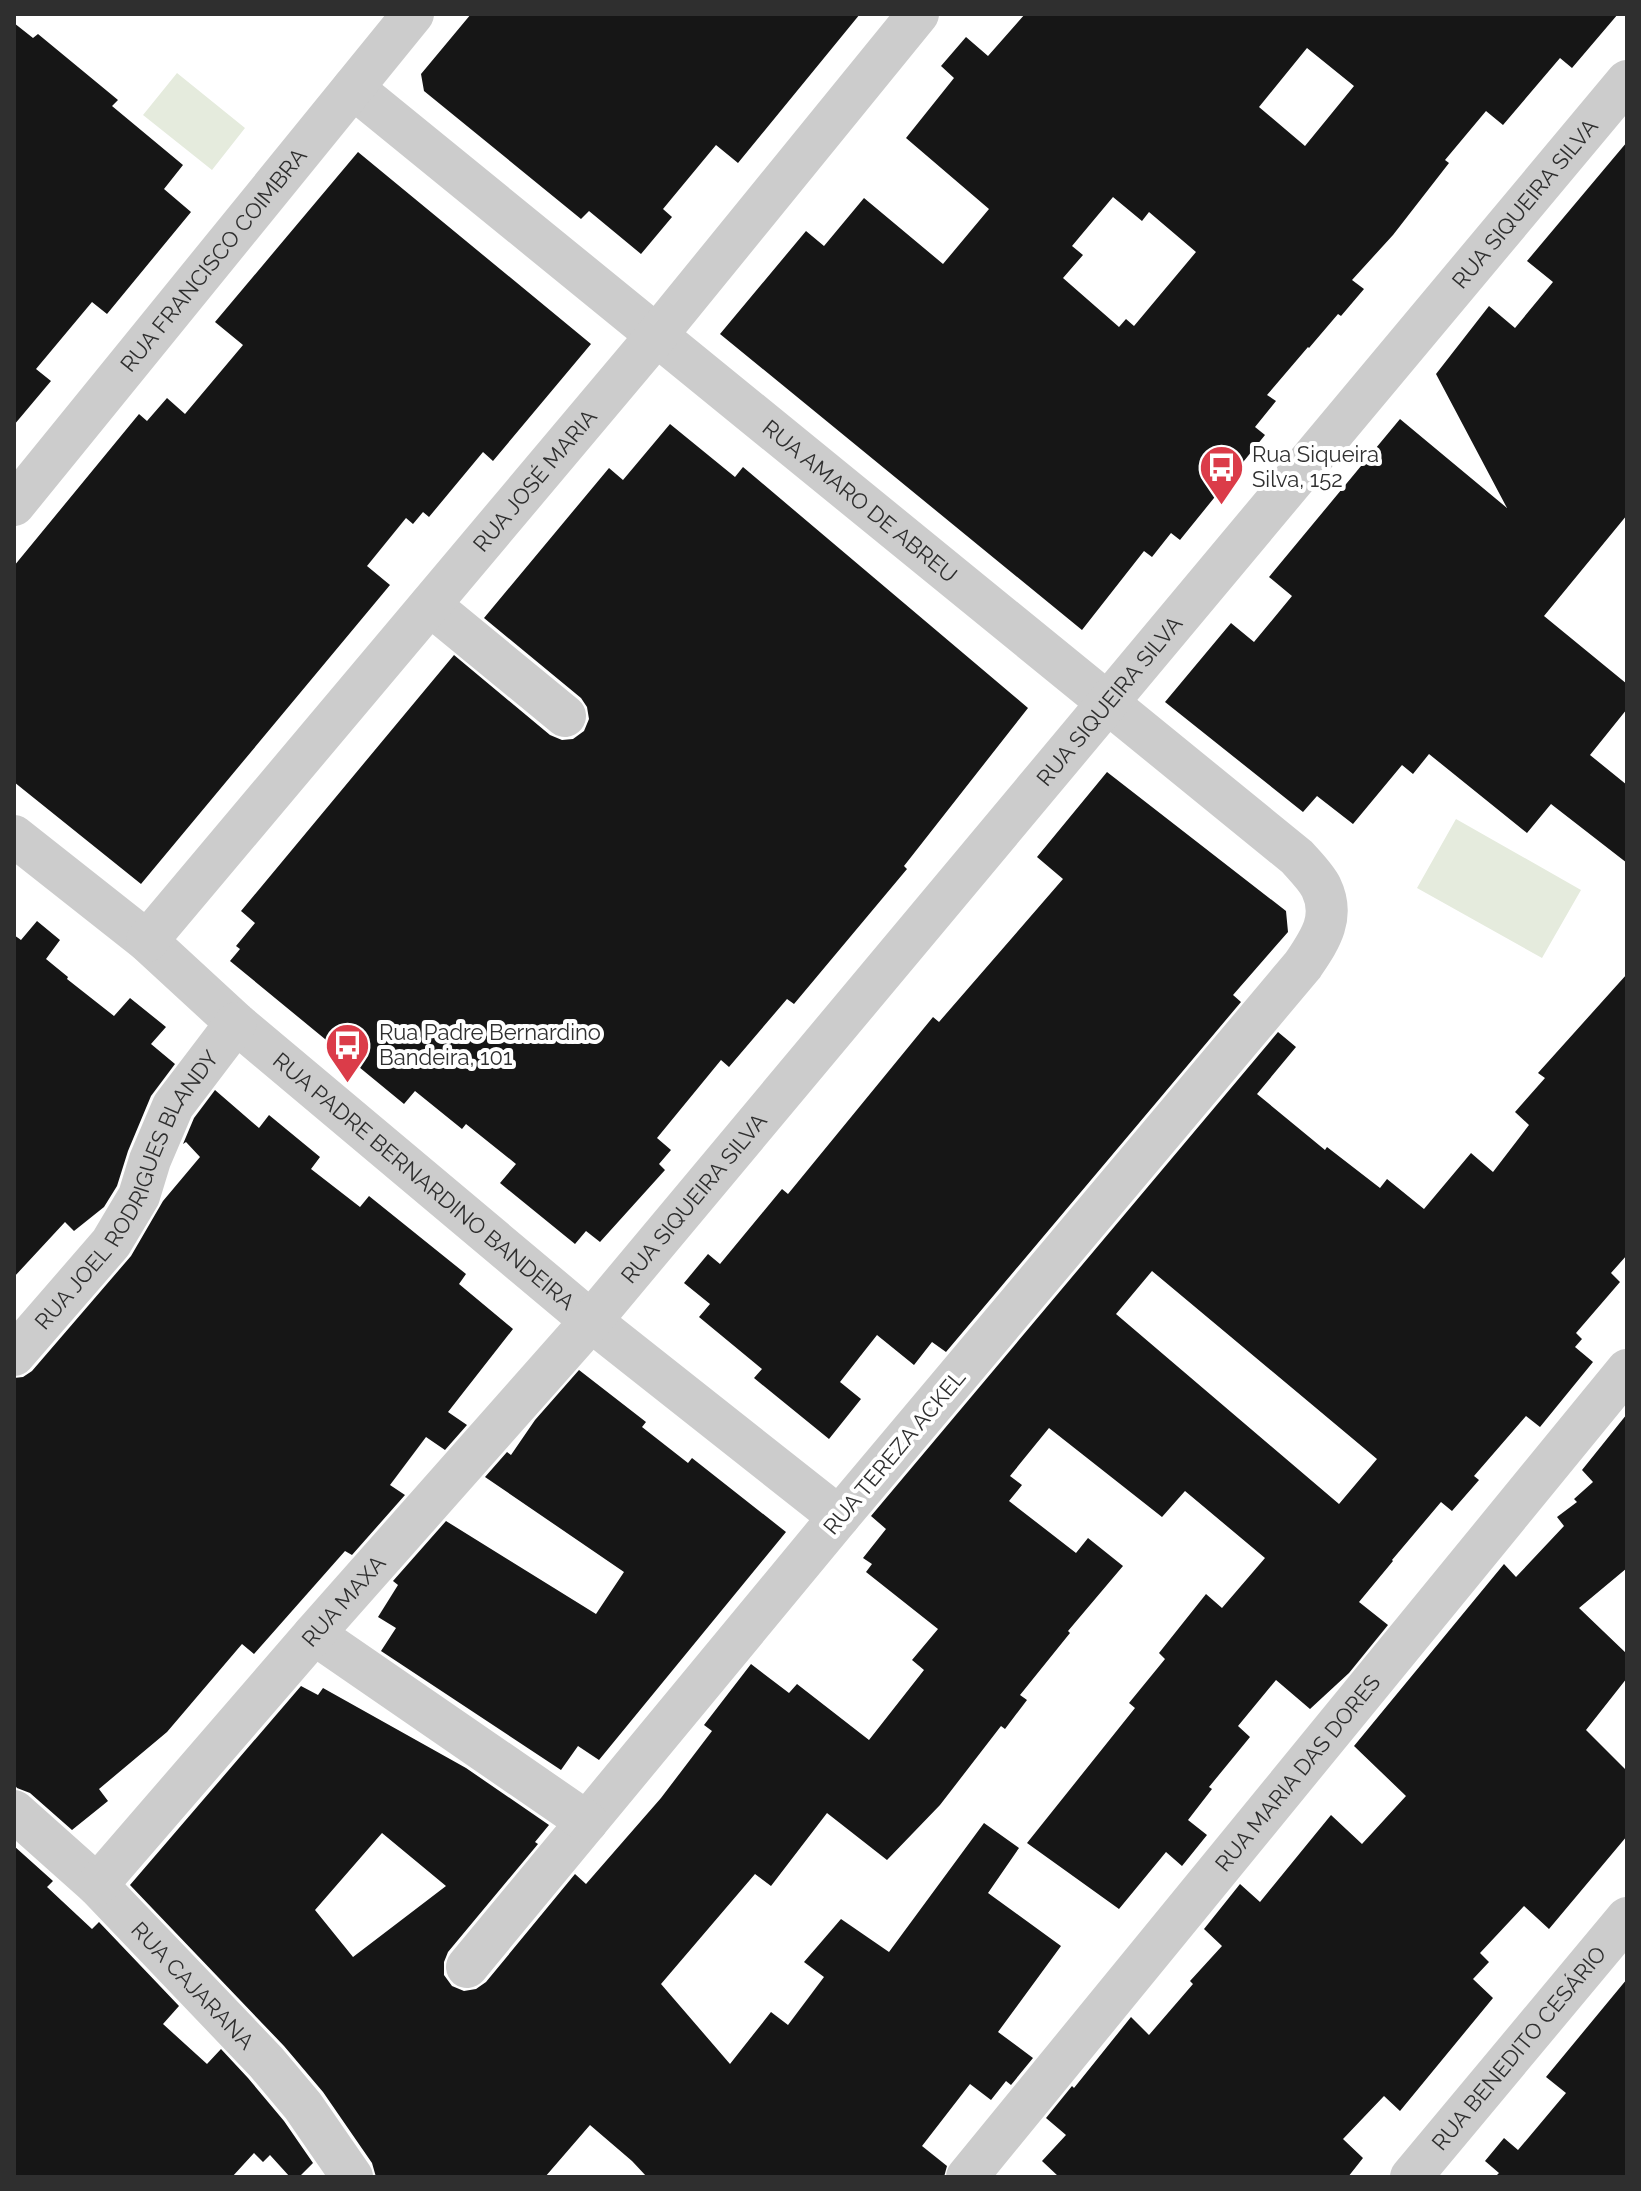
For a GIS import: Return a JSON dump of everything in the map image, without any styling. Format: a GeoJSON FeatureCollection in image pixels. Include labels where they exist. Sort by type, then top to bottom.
{"type":"FeatureCollection","features":[{"type":"Feature","properties":{"kind":"street","name":"RUA FRANCISCO COIMBRA"},"geometry":{"type":"LineString","coordinates":[[14,505],[413,14]]}},
{"type":"Feature","properties":{"kind":"street","name":"RUA JOSÉ MARIA"},"geometry":{"type":"LineString","coordinates":[[147,941],[656,336],[918,14]]}},
{"type":"Feature","properties":{"kind":"street","name":"RUA SIQUEIRA SILVA"},"geometry":{"type":"LineString","coordinates":[[591,1321],[1627,81]]}},
{"type":"Feature","properties":{"kind":"street","name":"RUA AMARO DE ABREU"},"geometry":{"type":"LineString","coordinates":[[353,88],[1297,857],[1321,886],[1328,909],[1322,937]]}},
{"type":"Feature","properties":{"kind":"street"},"geometry":{"type":"LineString","coordinates":[[430,605],[565,716]]}},
{"type":"Feature","properties":{"kind":"street","name":"RUA PADRE BERNARDINO BANDEIRA"},"geometry":{"type":"LineString","coordinates":[[14,836],[147,941],[236,1023],[591,1321],[839,1517]]}},
{"type":"Feature","properties":{"kind":"street","name":"RUA TEREZA ACKEL"},"geometry":{"type":"LineString","coordinates":[[467,1967],[839,1517],[1303,965],[1322,937]]}},
{"type":"Feature","properties":{"kind":"street","name":"RUA JOEL RODRIGUES BLANDY"},"geometry":{"type":"LineString","coordinates":[[14,1355],[111,1243],[139,1196],[150,1160],[173,1106],[236,1023]]}},
{"type":"Feature","properties":{"kind":"street","name":"RUA MAXA"},"geometry":{"type":"LineString","coordinates":[[97,1885],[591,1321]]}},
{"type":"Feature","properties":{"kind":"street","name":"RUA MARIA DAS DORES"},"geometry":{"type":"LineString","coordinates":[[967,2177],[1627,1370]]}},
{"type":"Feature","properties":{"kind":"street"},"geometry":{"type":"LineString","coordinates":[[314,1634],[587,1822]]}},
{"type":"Feature","properties":{"kind":"street","name":"RUA CAJARANA"},"geometry":{"type":"LineString","coordinates":[[14,1811],[97,1885],[266,2062],[303,2106],[352,2177]]}},
{"type":"Feature","properties":{"kind":"street","name":"RUA BENEDITO CESÁRIO"},"geometry":{"type":"LineString","coordinates":[[1411,2177],[1627,1918]]}},
{"type":"Feature","properties":{"kind":"shaded area"},"geometry":{"type":"Polygon","coordinates":[[[177,73],[245,128],[212,170],[143,115],[177,73]]]}},
{"type":"Feature","properties":{"kind":"shaded area"},"geometry":{"type":"Polygon","coordinates":[[[1456,819],[1581,890],[1542,958],[1417,888],[1456,819]]]}},
{"type":"Feature","properties":{"kind":"building"},"geometry":{"type":"Polygon","coordinates":[[[471,14],[860,14],[738,163],[716,145],[663,209],[672,217],[641,254],[589,211],[581,219],[424,91],[421,74],[471,14]]]}},
{"type":"Feature","properties":{"kind":"building"},"geometry":{"type":"Polygon","coordinates":[[[1025,14],[1618,14],[1572,68],[1560,58],[1503,125],[1486,111],[1445,160],[1449,163],[1393,235],[1352,280],[1364,289],[1267,395],[1276,401],[1255,427],[1265,435],[1180,540],[1171,533],[1152,557],[1144,551],[1082,630],[720,334],[806,231],[824,246],[864,198],[943,264],[989,209],[906,138],[954,78],[941,66],[966,37],[988,56],[1025,14]],[[1307,48],[1259,107],[1305,146],[1354,86],[1307,48]],[[1113,197],[1072,246],[1083,255],[1063,278],[1119,327],[1126,319],[1134,326],[1196,252],[1149,212],[1142,221],[1113,197]]]}},
{"type":"Feature","properties":{"kind":"building"},"geometry":{"type":"Polygon","coordinates":[[[14,23],[33,38],[38,34],[118,100],[112,106],[183,165],[164,189],[191,212],[107,314],[92,302],[36,369],[51,381],[14,425],[14,23]]]}},
{"type":"Feature","properties":{"kind":"building"},"geometry":{"type":"Polygon","coordinates":[[[1627,142],[1627,515],[1544,616],[1627,684],[1627,709],[1590,755],[1627,785],[1627,863],[1551,804],[1527,833],[1429,754],[1413,774],[1402,765],[1353,824],[1317,796],[1303,812],[1165,702],[1231,623],[1254,642],[1292,596],[1269,577],[1400,419],[1507,508],[1436,374],[1489,306],[1515,328],[1553,282],[1527,261],[1627,142]]]}},
{"type":"Feature","properties":{"kind":"building"},"geometry":{"type":"Polygon","coordinates":[[[358,152],[591,344],[493,461],[483,452],[429,517],[423,512],[413,524],[406,518],[367,566],[390,585],[141,884],[14,782],[14,566],[139,414],[147,421],[167,398],[185,414],[243,345],[215,322],[358,152]]]}},
{"type":"Feature","properties":{"kind":"building"},"geometry":{"type":"Polygon","coordinates":[[[670,424],[735,477],[743,467],[1028,708],[904,866],[907,869],[794,1004],[787,999],[729,1067],[721,1060],[657,1138],[671,1150],[659,1164],[665,1170],[600,1242],[586,1231],[575,1244],[500,1183],[516,1164],[466,1124],[462,1129],[415,1091],[404,1104],[230,961],[240,949],[236,946],[255,923],[241,911],[454,655],[550,735],[562,740],[573,739],[584,731],[589,719],[587,707],[581,698],[484,618],[609,468],[623,480],[670,424]]]}},
{"type":"Feature","properties":{"kind":"building"},"geometry":{"type":"Polygon","coordinates":[[[1107,772],[1286,911],[1288,932],[1233,995],[1241,1002],[946,1352],[932,1342],[914,1365],[877,1335],[840,1382],[861,1399],[829,1439],[754,1378],[762,1369],[699,1317],[710,1304],[684,1283],[708,1254],[720,1264],[782,1189],[788,1194],[933,1017],[939,1022],[1063,879],[1037,857],[1107,772]]]}},
{"type":"Feature","properties":{"kind":"building"},"geometry":{"type":"Polygon","coordinates":[[[37,921],[60,940],[46,959],[114,1016],[130,998],[166,1027],[151,1044],[175,1064],[151,1096],[117,1186],[104,1207],[74,1231],[65,1222],[14,1277],[14,935],[21,940],[37,921]]]}},
{"type":"Feature","properties":{"kind":"building"},"geometry":{"type":"Polygon","coordinates":[[[1627,974],[1627,1255],[1611,1273],[1620,1282],[1576,1333],[1582,1339],[1575,1347],[1593,1362],[1540,1427],[1526,1416],[1474,1476],[1479,1480],[1452,1511],[1441,1502],[1359,1602],[1388,1625],[1349,1673],[1310,1709],[1276,1680],[1238,1726],[1250,1737],[1209,1787],[1212,1789],[1188,1820],[1207,1835],[1182,1866],[1166,1852],[1119,1909],[1027,1843],[1135,1708],[1129,1703],[1165,1659],[1159,1653],[1206,1594],[1222,1608],[1265,1558],[1185,1491],[1162,1517],[1049,1428],[1010,1476],[1022,1485],[1009,1501],[1076,1553],[1088,1538],[1123,1566],[1068,1631],[1070,1633],[1020,1695],[1027,1700],[1005,1729],[1001,1726],[940,1805],[887,1860],[827,1813],[771,1886],[755,1874],[661,1984],[730,2064],[771,2012],[788,2025],[824,1977],[804,1962],[841,1919],[889,1952],[984,1823],[1019,1848],[988,1893],[1061,1946],[998,2032],[1033,2058],[1011,2085],[1006,2081],[991,2100],[970,2084],[922,2146],[947,2166],[944,2177],[647,2177],[590,2125],[545,2177],[376,2177],[372,2163],[323,2092],[284,2046],[130,1885],[301,1686],[318,1695],[323,1688],[466,1768],[549,1825],[535,1842],[538,1844],[448,1952],[444,1975],[452,1986],[464,1991],[476,1989],[486,1982],[575,1874],[586,1884],[661,1798],[712,1731],[704,1725],[751,1664],[789,1693],[797,1684],[869,1740],[924,1670],[912,1660],[938,1629],[866,1572],[872,1564],[863,1558],[886,1529],[871,1516],[1278,1032],[1296,1047],[1257,1094],[1325,1150],[1327,1147],[1380,1188],[1387,1179],[1424,1209],[1471,1153],[1493,1172],[1529,1125],[1515,1112],[1545,1078],[1538,1073],[1627,974]],[[1152,1271],[1116,1314],[1339,1504],[1377,1459],[1152,1271]],[[382,1833],[315,1910],[353,1957],[446,1886],[382,1833]]]}},
{"type":"Feature","properties":{"kind":"building"},"geometry":{"type":"Polygon","coordinates":[[[215,1090],[259,1128],[269,1115],[320,1157],[311,1169],[360,1207],[369,1196],[466,1274],[459,1284],[513,1329],[448,1412],[467,1425],[445,1450],[426,1437],[390,1485],[405,1495],[352,1555],[345,1551],[254,1654],[242,1644],[167,1732],[99,1789],[108,1801],[72,1830],[30,1793],[14,1784],[14,1378],[32,1371],[131,1256],[163,1201],[200,1157],[186,1142],[183,1144],[194,1118],[215,1090]]]}},
{"type":"Feature","properties":{"kind":"building"},"geometry":{"type":"Polygon","coordinates":[[[579,1370],[646,1422],[642,1427],[688,1463],[692,1458],[786,1532],[599,1760],[578,1746],[561,1770],[381,1651],[396,1628],[378,1617],[398,1585],[393,1581],[446,1521],[596,1614],[624,1572],[485,1477],[507,1452],[511,1455],[535,1420],[579,1370]]]}},
{"type":"Feature","properties":{"kind":"building"},"geometry":{"type":"Polygon","coordinates":[[[1627,1414],[1627,1568],[1579,1608],[1627,1654],[1627,1678],[1586,1730],[1627,1771],[1627,1836],[1549,1929],[1524,1906],[1480,1953],[1489,1962],[1473,1979],[1493,1998],[1400,2111],[1384,2096],[1343,2139],[1363,2158],[1348,2177],[1059,2177],[1042,2161],[1066,2135],[1046,2118],[1131,2017],[1149,2035],[1193,1984],[1190,1981],[1222,1946],[1204,1929],[1240,1884],[1260,1902],[1331,1815],[1362,1844],[1406,1796],[1354,1746],[1504,1564],[1516,1577],[1564,1526],[1557,1517],[1577,1502],[1574,1499],[1593,1482],[1582,1470],[1627,1414]]]}},
{"type":"Feature","properties":{"kind":"building"},"geometry":{"type":"Polygon","coordinates":[[[14,1846],[53,1881],[47,1887],[92,1929],[99,1922],[179,2006],[163,2024],[207,2064],[221,2049],[248,2078],[284,2121],[313,2163],[299,2177],[290,2177],[270,2155],[263,2162],[254,2153],[232,2177],[14,2177],[14,1846]]]}},
{"type":"Feature","properties":{"kind":"building"},"geometry":{"type":"Polygon","coordinates":[[[1627,1979],[1627,2177],[1495,2177],[1499,2173],[1485,2161],[1504,2138],[1518,2150],[1566,2093],[1546,2077],[1627,1979]]]}},
{"type":"Feature","properties":{"kind":"place","name":"Rua Siqueira Silva, 152"},"geometry":{"type":"Point","coordinates":[1221,506]}},
{"type":"Feature","properties":{"kind":"place","name":"Rua Padre Bernardino Bandeira, 101"},"geometry":{"type":"Point","coordinates":[348,1084]}}]}
